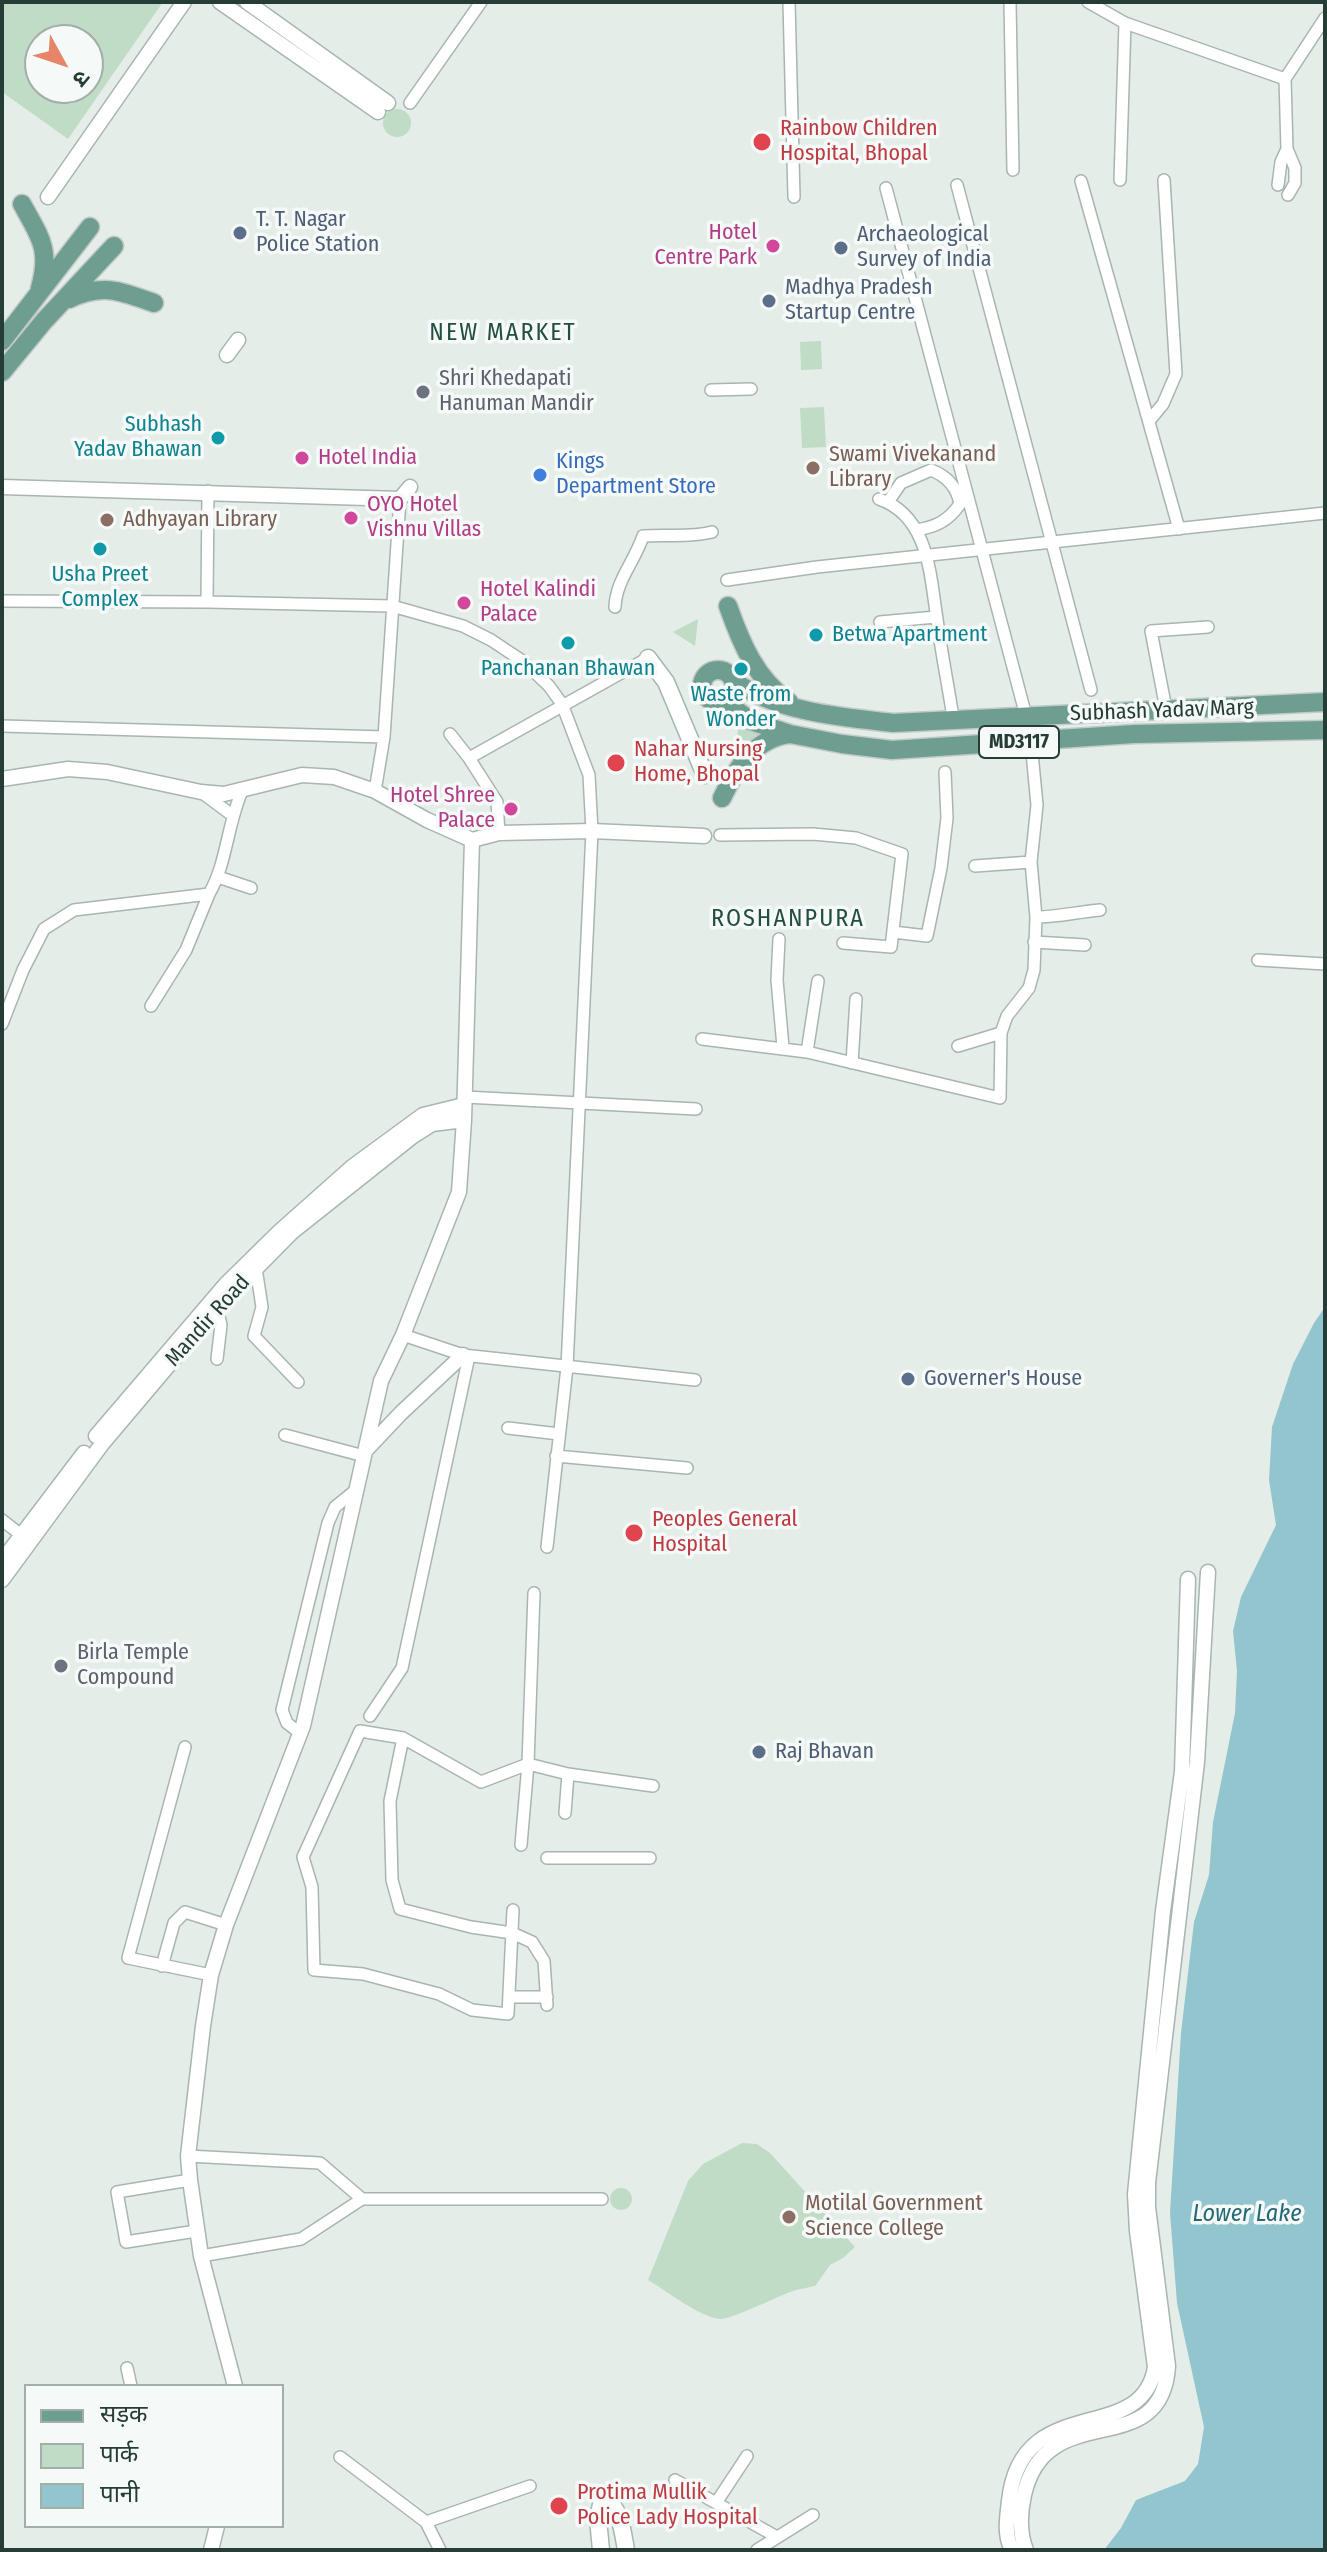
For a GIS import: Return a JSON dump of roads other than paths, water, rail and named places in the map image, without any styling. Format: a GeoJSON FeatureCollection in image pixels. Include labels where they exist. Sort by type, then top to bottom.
{"type":"FeatureCollection","features":[{"type":"Feature","properties":{"kind":"main road"},"geometry":{"type":"LineString","coordinates":[[22,204],[43,242],[46,255],[39,291]]}},
{"type":"Feature","properties":{"kind":"main road"},"geometry":{"type":"LineString","coordinates":[[2,341],[90,227]]}},
{"type":"Feature","properties":{"kind":"main road"},"geometry":{"type":"LineString","coordinates":[[2,372],[61,302],[114,246]]}},
{"type":"Feature","properties":{"kind":"main road"},"geometry":{"type":"LineString","coordinates":[[61,302],[88,291],[104,289],[154,303]]}},
{"type":"Feature","properties":{"kind":"main road"},"geometry":{"type":"LineString","coordinates":[[728,606],[752,662],[780,696],[797,708]]}},
{"type":"Feature","properties":{"kind":"main road"},"geometry":{"type":"LineString","coordinates":[[648,658],[666,682],[705,775]]}},
{"type":"Feature","properties":{"kind":"main road","name":"MD3117"},"geometry":{"type":"LineString","coordinates":[[724,701],[718,703],[706,698],[703,680],[718,670],[725,672],[733,681]]}},
{"type":"Feature","properties":{"kind":"main road"},"geometry":{"type":"LineString","coordinates":[[724,701],[733,693],[733,681]]}},
{"type":"Feature","properties":{"kind":"main road","name":"Subhash Yadav Marg"},"geometry":{"type":"LineString","coordinates":[[733,681],[760,696],[797,708],[893,723],[1325,702]]}},
{"type":"Feature","properties":{"kind":"main road","name":"Subhash Yadav Marg"},"geometry":{"type":"LineString","coordinates":[[724,701],[751,721],[790,734],[892,750],[1134,734],[1325,730]]}},
{"type":"Feature","properties":{"kind":"main road"},"geometry":{"type":"LineString","coordinates":[[722,798],[740,763],[776,735],[790,734]]}},
{"type":"Feature","properties":{"kind":"main road"},"geometry":{"type":"LineString","coordinates":[[591,2550],[603,2495]]}},
{"type":"Feature","properties":{"kind":"main road"},"geometry":{"type":"LineString","coordinates":[[603,2495],[614,2550]]}},
{"type":"Feature","properties":{"kind":"main road"},"geometry":{"type":"LineString","coordinates":[[603,2495],[613,2503],[621,2519],[626,2550]]}},
{"type":"Feature","properties":{"kind":"main road"},"geometry":{"type":"LineString","coordinates":[[598,2527],[601,2550]]}},
{"type":"Feature","properties":{"kind":"street"},"geometry":{"type":"LineString","coordinates":[[48,197],[184,2]]}},
{"type":"Feature","properties":{"kind":"street"},"geometry":{"type":"LineString","coordinates":[[220,2],[383,108],[247,2]]}},
{"type":"Feature","properties":{"kind":"street"},"geometry":{"type":"LineString","coordinates":[[410,103],[481,2]]}},
{"type":"Feature","properties":{"kind":"street"},"geometry":{"type":"LineString","coordinates":[[789,2],[794,197]]}},
{"type":"Feature","properties":{"kind":"street"},"geometry":{"type":"LineString","coordinates":[[1010,2],[1013,170]]}},
{"type":"Feature","properties":{"kind":"street"},"geometry":{"type":"LineString","coordinates":[[1088,2],[1125,23],[1285,79]]}},
{"type":"Feature","properties":{"kind":"street"},"geometry":{"type":"LineString","coordinates":[[1288,195],[1295,183],[1295,168],[1287,149],[1285,79],[1325,18]]}},
{"type":"Feature","properties":{"kind":"street"},"geometry":{"type":"LineString","coordinates":[[1120,180],[1125,23]]}},
{"type":"Feature","properties":{"kind":"street"},"geometry":{"type":"LineString","coordinates":[[1278,185],[1281,162],[1287,149]]}},
{"type":"Feature","properties":{"kind":"street"},"geometry":{"type":"LineString","coordinates":[[1149,421],[1163,404],[1176,374],[1164,180]]}},
{"type":"Feature","properties":{"kind":"street"},"geometry":{"type":"LineString","coordinates":[[1081,181],[1179,529]]}},
{"type":"Feature","properties":{"kind":"street"},"geometry":{"type":"LineString","coordinates":[[957,185],[1091,690]]}},
{"type":"Feature","properties":{"kind":"street"},"geometry":{"type":"LineString","coordinates":[[886,188],[1026,716]]}},
{"type":"Feature","properties":{"kind":"street"},"geometry":{"type":"LineString","coordinates":[[227,355],[238,340]]}},
{"type":"Feature","properties":{"kind":"street"},"geometry":{"type":"LineString","coordinates":[[711,390],[751,389]]}},
{"type":"Feature","properties":{"kind":"street"},"geometry":{"type":"LineString","coordinates":[[916,530],[936,527],[960,504],[958,494],[943,474],[931,470],[901,483],[884,500],[903,512],[916,530],[926,556],[952,711]]}},
{"type":"Feature","properties":{"kind":"street"},"geometry":{"type":"LineString","coordinates":[[2,487],[400,499]]}},
{"type":"Feature","properties":{"kind":"street"},"geometry":{"type":"LineString","coordinates":[[375,791],[384,737],[400,499],[410,487]]}},
{"type":"Feature","properties":{"kind":"street"},"geometry":{"type":"LineString","coordinates":[[207,602],[208,491]]}},
{"type":"Feature","properties":{"kind":"street"},"geometry":{"type":"LineString","coordinates":[[727,580],[817,567],[1325,513]]}},
{"type":"Feature","properties":{"kind":"street"},"geometry":{"type":"LineString","coordinates":[[615,607],[616,589],[638,552],[643,536],[666,534],[693,537],[712,532]]}},
{"type":"Feature","properties":{"kind":"street"},"geometry":{"type":"LineString","coordinates":[[2,601],[392,606],[463,626],[491,640],[538,674],[562,704],[589,775],[592,831],[567,1367],[547,1547]]}},
{"type":"Feature","properties":{"kind":"street"},"geometry":{"type":"LineString","coordinates":[[880,622],[936,617]]}},
{"type":"Feature","properties":{"kind":"street"},"geometry":{"type":"LineString","coordinates":[[1166,709],[1151,631],[1208,627]]}},
{"type":"Feature","properties":{"kind":"street"},"geometry":{"type":"LineString","coordinates":[[469,758],[648,658]]}},
{"type":"Feature","properties":{"kind":"street"},"geometry":{"type":"LineString","coordinates":[[2,726],[384,737]]}},
{"type":"Feature","properties":{"kind":"street"},"geometry":{"type":"LineString","coordinates":[[450,734],[497,802],[499,833]]}},
{"type":"Feature","properties":{"kind":"street"},"geometry":{"type":"LineString","coordinates":[[702,1039],[783,1047],[1000,1098],[1001,1033],[1007,1016],[1029,988],[1034,970],[1036,917],[1031,862],[1037,805],[1032,753]]}},
{"type":"Feature","properties":{"kind":"street"},"geometry":{"type":"LineString","coordinates":[[2,779],[68,769],[107,772],[224,794],[302,775],[334,777],[375,791],[427,820],[472,840],[499,833],[592,831],[704,836]]}},
{"type":"Feature","properties":{"kind":"street"},"geometry":{"type":"LineString","coordinates":[[893,932],[927,936],[941,868],[947,818],[945,772]]}},
{"type":"Feature","properties":{"kind":"street"},"geometry":{"type":"LineString","coordinates":[[151,1006],[186,950],[218,877],[232,815],[242,791]]}},
{"type":"Feature","properties":{"kind":"street"},"geometry":{"type":"LineString","coordinates":[[201,792],[232,815]]}},
{"type":"Feature","properties":{"kind":"street"},"geometry":{"type":"LineString","coordinates":[[720,835],[813,834],[856,838],[902,854],[891,947],[843,943]]}},
{"type":"Feature","properties":{"kind":"street"},"geometry":{"type":"LineString","coordinates":[[234,2384],[201,2256],[188,2156],[211,1975],[226,1925],[300,1733],[381,1381],[403,1335],[459,1192],[472,840]]}},
{"type":"Feature","properties":{"kind":"street"},"geometry":{"type":"LineString","coordinates":[[975,866],[1031,862]]}},
{"type":"Feature","properties":{"kind":"street"},"geometry":{"type":"LineString","coordinates":[[218,877],[251,888]]}},
{"type":"Feature","properties":{"kind":"street"},"geometry":{"type":"LineString","coordinates":[[2,1024],[23,970],[44,929],[74,910],[209,894]]}},
{"type":"Feature","properties":{"kind":"street"},"geometry":{"type":"LineString","coordinates":[[1036,917],[1062,917],[1100,910]]}},
{"type":"Feature","properties":{"kind":"street"},"geometry":{"type":"LineString","coordinates":[[779,939],[777,980],[783,1047]]}},
{"type":"Feature","properties":{"kind":"street"},"geometry":{"type":"LineString","coordinates":[[1034,942],[1085,945]]}},
{"type":"Feature","properties":{"kind":"street"},"geometry":{"type":"LineString","coordinates":[[1258,960],[1325,964]]}},
{"type":"Feature","properties":{"kind":"street"},"geometry":{"type":"LineString","coordinates":[[807,1052],[818,981]]}},
{"type":"Feature","properties":{"kind":"street"},"geometry":{"type":"LineString","coordinates":[[852,1063],[856,999]]}},
{"type":"Feature","properties":{"kind":"street"},"geometry":{"type":"LineString","coordinates":[[958,1046],[1001,1033]]}},
{"type":"Feature","properties":{"kind":"street"},"geometry":{"type":"LineString","coordinates":[[464,1101],[696,1109]]}},
{"type":"Feature","properties":{"kind":"street","name":"Mandir Road"},"geometry":{"type":"LineString","coordinates":[[2,1561],[20,1534],[170,1347],[226,1284],[352,1167],[423,1115],[464,1101]]}},
{"type":"Feature","properties":{"kind":"street","name":"Mandir Road"},"geometry":{"type":"LineString","coordinates":[[2,1580],[102,1444],[217,1308],[292,1232],[413,1136],[432,1124],[464,1120]]}},
{"type":"Feature","properties":{"kind":"street"},"geometry":{"type":"LineString","coordinates":[[256,1268],[262,1307],[254,1336],[298,1382]]}},
{"type":"Feature","properties":{"kind":"street"},"geometry":{"type":"LineString","coordinates":[[217,1308],[221,1325],[217,1359]]}},
{"type":"Feature","properties":{"kind":"street"},"geometry":{"type":"LineString","coordinates":[[403,1335],[466,1356],[695,1380]]}},
{"type":"Feature","properties":{"kind":"street"},"geometry":{"type":"LineString","coordinates":[[364,1453],[401,1413],[466,1356]]}},
{"type":"Feature","properties":{"kind":"street"},"geometry":{"type":"LineString","coordinates":[[370,1716],[402,1668],[466,1356]]}},
{"type":"Feature","properties":{"kind":"street"},"geometry":{"type":"LineString","coordinates":[[508,1428],[559,1434]]}},
{"type":"Feature","properties":{"kind":"street"},"geometry":{"type":"LineString","coordinates":[[285,1435],[364,1453]]}},
{"type":"Feature","properties":{"kind":"street"},"geometry":{"type":"LineString","coordinates":[[556,1456],[687,1468]]}},
{"type":"Feature","properties":{"kind":"street"},"geometry":{"type":"LineString","coordinates":[[300,1733],[287,1723],[282,1710],[328,1523],[335,1507],[356,1490]]}},
{"type":"Feature","properties":{"kind":"street"},"geometry":{"type":"LineString","coordinates":[[2,1520],[20,1534]]}},
{"type":"Feature","properties":{"kind":"street"},"geometry":{"type":"LineString","coordinates":[[1026,2550],[1020,2527],[1024,2495],[1040,2457],[1059,2443],[1145,2417],[1159,2401],[1168,2378],[1148,2207],[1148,2183],[1197,1762],[1208,1572]]}},
{"type":"Feature","properties":{"kind":"street"},"geometry":{"type":"LineString","coordinates":[[1012,2550],[1007,2526],[1010,2492],[1017,2469],[1027,2453],[1051,2433],[1133,2405],[1144,2396],[1152,2383],[1155,2367],[1135,2194],[1163,1911],[1182,1772],[1188,1579]]}},
{"type":"Feature","properties":{"kind":"street"},"geometry":{"type":"LineString","coordinates":[[521,1845],[528,1764],[534,1593]]}},
{"type":"Feature","properties":{"kind":"street"},"geometry":{"type":"LineString","coordinates":[[513,1910],[508,2014],[472,2010],[439,1994],[378,1978],[314,1970],[312,1887],[303,1857],[360,1731],[403,1738],[481,1782],[528,1764],[568,1774],[653,1786]]}},
{"type":"Feature","properties":{"kind":"street"},"geometry":{"type":"LineString","coordinates":[[403,1738],[390,1801],[392,1880],[400,1909],[471,1927],[512,1933],[532,1942],[544,1961],[547,2001],[509,1997]]}},
{"type":"Feature","properties":{"kind":"street"},"geometry":{"type":"LineString","coordinates":[[185,1747],[128,1958],[211,1975]]}},
{"type":"Feature","properties":{"kind":"street"},"geometry":{"type":"LineString","coordinates":[[565,1813],[568,1774]]}},
{"type":"Feature","properties":{"kind":"street"},"geometry":{"type":"LineString","coordinates":[[547,1858],[650,1858]]}},
{"type":"Feature","properties":{"kind":"street"},"geometry":{"type":"LineString","coordinates":[[162,1966],[174,1923],[185,1912],[226,1925]]}},
{"type":"Feature","properties":{"kind":"street"},"geometry":{"type":"LineString","coordinates":[[188,2156],[320,2163],[362,2199]]}},
{"type":"Feature","properties":{"kind":"street"},"geometry":{"type":"LineString","coordinates":[[190,2180],[117,2192],[126,2242],[196,2231]]}},
{"type":"Feature","properties":{"kind":"street"},"geometry":{"type":"LineString","coordinates":[[201,2256],[301,2239],[362,2199],[602,2199]]}},
{"type":"Feature","properties":{"kind":"street"},"geometry":{"type":"LineString","coordinates":[[127,2368],[131,2384]]}},
{"type":"Feature","properties":{"kind":"street"},"geometry":{"type":"LineString","coordinates":[[716,2503],[747,2456]]}},
{"type":"Feature","properties":{"kind":"street"},"geometry":{"type":"LineString","coordinates":[[340,2457],[426,2522],[440,2550]]}},
{"type":"Feature","properties":{"kind":"street"},"geometry":{"type":"LineString","coordinates":[[675,2480],[777,2537]]}},
{"type":"Feature","properties":{"kind":"street"},"geometry":{"type":"LineString","coordinates":[[426,2522],[530,2486]]}},
{"type":"Feature","properties":{"kind":"street"},"geometry":{"type":"LineString","coordinates":[[757,2550],[813,2515]]}},
{"type":"Feature","properties":{"kind":"street"},"geometry":{"type":"LineString","coordinates":[[211,2550],[216,2528]]}},
{"type":"Feature","properties":{"kind":"water","name":"Lower Lake"},"geometry":{"type":"Polygon","coordinates":[[[1325,1307],[1325,2550],[1104,2550],[1121,2528],[1136,2500],[1185,2481],[1198,2464],[1204,2427],[1177,2303],[1170,2213],[1181,2033],[1194,1922],[1209,1875],[1213,1822],[1235,1713],[1237,1671],[1233,1631],[1241,1597],[1276,1525],[1269,1480],[1272,1427],[1293,1364],[1325,1307]]]}},
{"type":"Feature","properties":{"kind":"place","name":"Rainbow Children Hospital, Bhopal"},"geometry":{"type":"Point","coordinates":[762,142]}},
{"type":"Feature","properties":{"kind":"place","name":"T. T. Nagar Police Station"},"geometry":{"type":"Point","coordinates":[240,233]}},
{"type":"Feature","properties":{"kind":"place","name":"Hotel Centre Park"},"geometry":{"type":"Point","coordinates":[773,246]}},
{"type":"Feature","properties":{"kind":"place","name":"Archaeological Survey of India"},"geometry":{"type":"Point","coordinates":[841,248]}},
{"type":"Feature","properties":{"kind":"place","name":"Madhya Pradesh Startup Centre"},"geometry":{"type":"Point","coordinates":[769,301]}},
{"type":"Feature","properties":{"kind":"place","name":"Shri Khedapati Hanuman Mandir"},"geometry":{"type":"Point","coordinates":[423,392]}},
{"type":"Feature","properties":{"kind":"place","name":"Subhash Yadav Bhawan"},"geometry":{"type":"Point","coordinates":[218,438]}},
{"type":"Feature","properties":{"kind":"place","name":"Hotel India"},"geometry":{"type":"Point","coordinates":[302,458]}},
{"type":"Feature","properties":{"kind":"place","name":"Swami Vivekanand Library"},"geometry":{"type":"Point","coordinates":[813,468]}},
{"type":"Feature","properties":{"kind":"place","name":"Kings Department Store"},"geometry":{"type":"Point","coordinates":[540,475]}},
{"type":"Feature","properties":{"kind":"place","name":"OYO Hotel Vishnu Villas"},"geometry":{"type":"Point","coordinates":[351,518]}},
{"type":"Feature","properties":{"kind":"place","name":"Adhyayan Library"},"geometry":{"type":"Point","coordinates":[107,520]}},
{"type":"Feature","properties":{"kind":"place","name":"Usha Preet Complex"},"geometry":{"type":"Point","coordinates":[100,549]}},
{"type":"Feature","properties":{"kind":"place","name":"Hotel Kalindi Palace"},"geometry":{"type":"Point","coordinates":[464,603]}},
{"type":"Feature","properties":{"kind":"place","name":"Betwa Apartment"},"geometry":{"type":"Point","coordinates":[816,635]}},
{"type":"Feature","properties":{"kind":"place","name":"Panchanan Bhawan"},"geometry":{"type":"Point","coordinates":[568,643]}},
{"type":"Feature","properties":{"kind":"place","name":"Waste from Wonder"},"geometry":{"type":"Point","coordinates":[741,669]}},
{"type":"Feature","properties":{"kind":"place","name":"Nahar Nursing Home, Bhopal"},"geometry":{"type":"Point","coordinates":[616,763]}},
{"type":"Feature","properties":{"kind":"place","name":"Hotel Shree Palace"},"geometry":{"type":"Point","coordinates":[511,809]}},
{"type":"Feature","properties":{"kind":"place","name":"Governer's House"},"geometry":{"type":"Point","coordinates":[908,1379]}},
{"type":"Feature","properties":{"kind":"place","name":"Peoples General Hospital"},"geometry":{"type":"Point","coordinates":[634,1533]}},
{"type":"Feature","properties":{"kind":"place","name":"Birla Temple Compound"},"geometry":{"type":"Point","coordinates":[61,1666]}},
{"type":"Feature","properties":{"kind":"place","name":"Raj Bhavan"},"geometry":{"type":"Point","coordinates":[759,1752]}},
{"type":"Feature","properties":{"kind":"place","name":"Motilal Government Science College"},"geometry":{"type":"Point","coordinates":[789,2217]}},
{"type":"Feature","properties":{"kind":"place","name":"Protima Mullik Police Lady Hospital"},"geometry":{"type":"Point","coordinates":[559,2506]}},
{"type":"Feature","properties":{"kind":"district","name":"NEW MARKET"},"geometry":{"type":"Point","coordinates":[503,333]}},
{"type":"Feature","properties":{"kind":"district","name":"ROSHANPURA"},"geometry":{"type":"Point","coordinates":[788,919]}}]}
